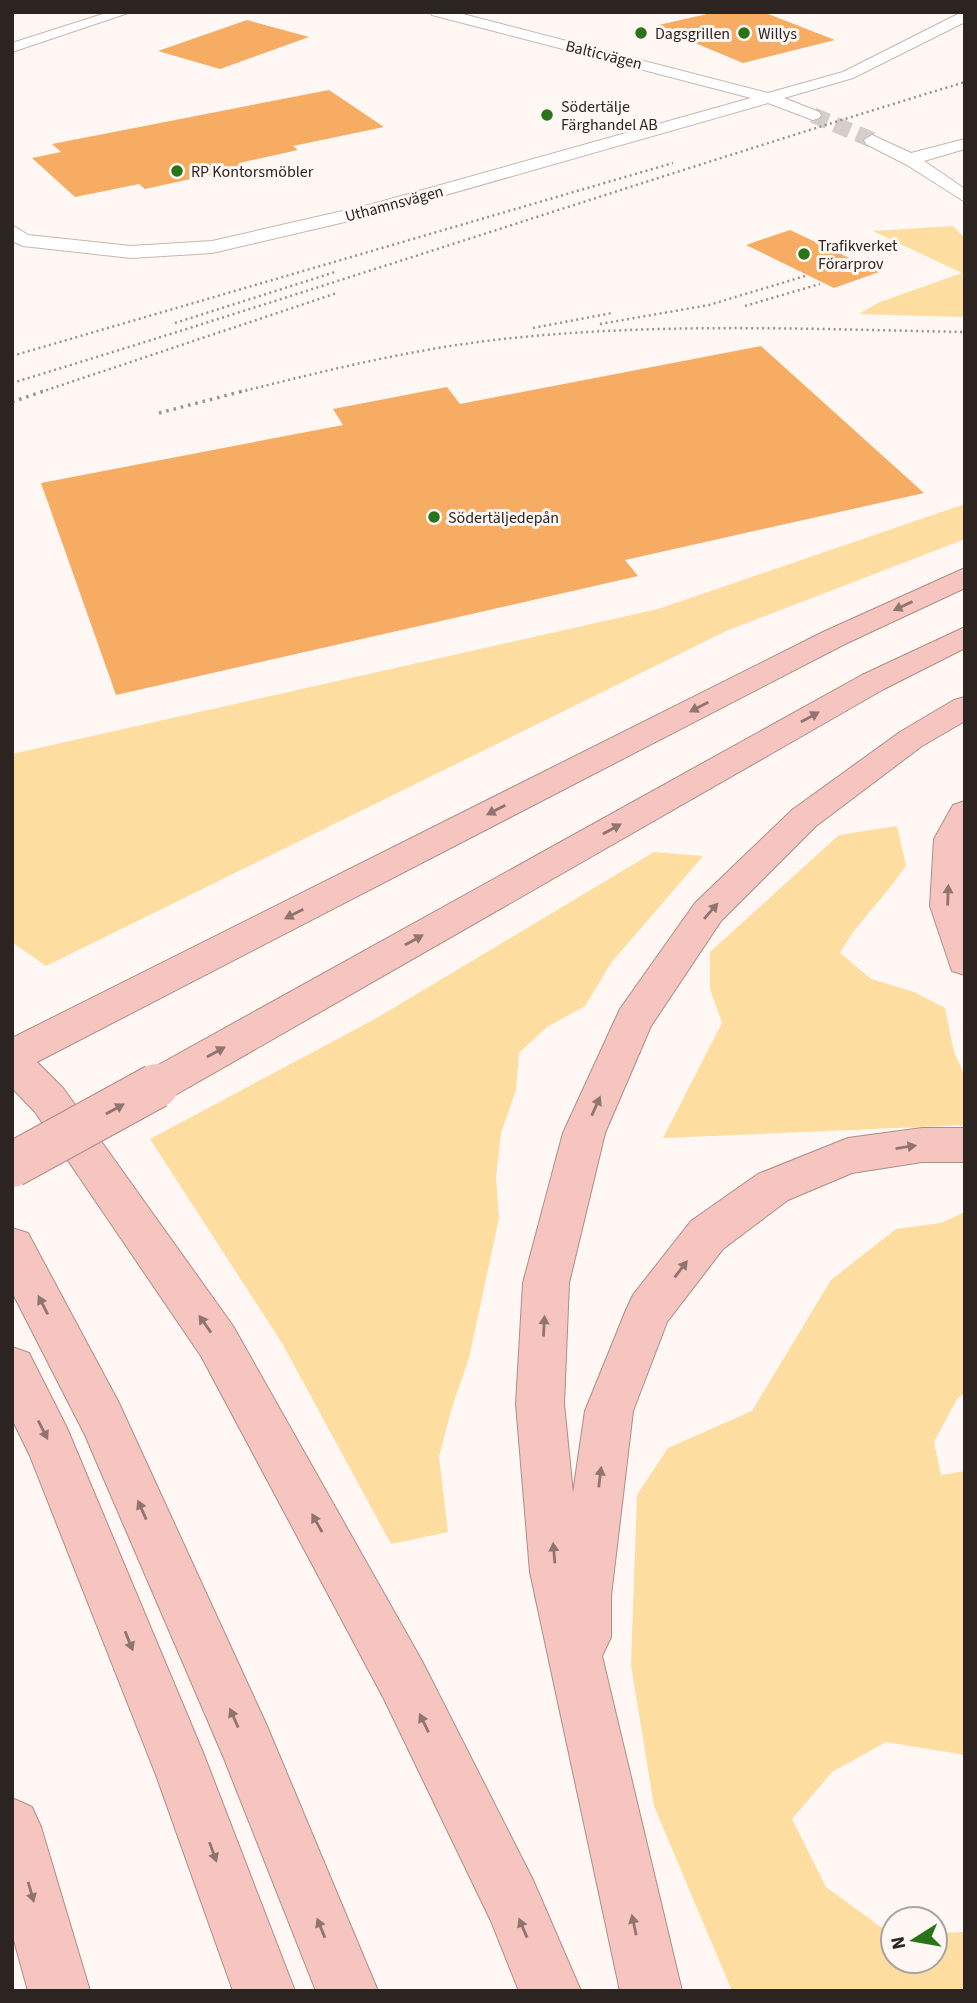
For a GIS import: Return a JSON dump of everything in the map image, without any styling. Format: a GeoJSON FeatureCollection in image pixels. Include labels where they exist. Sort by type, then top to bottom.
{"type":"FeatureCollection","features":[{"type":"Feature","properties":{"kind":"highway"},"geometry":{"type":"LineString","coordinates":[[12,1035],[90,1011],[180,972],[834,638],[965,577]]}},
{"type":"Feature","properties":{"kind":"highway"},"geometry":{"type":"LineString","coordinates":[[12,1165],[873,682],[965,636]]}},
{"type":"Feature","properties":{"kind":"highway"},"geometry":{"type":"LineString","coordinates":[[651,1991],[556,1572],[540,1404],[546,1283],[584,1133],[634,1020],[708,912],[804,818],[911,739],[965,707]]}},
{"type":"Feature","properties":{"kind":"highway"},"geometry":{"type":"LineString","coordinates":[[965,813],[951,839],[948,906],[965,961]]}},
{"type":"Feature","properties":{"kind":"highway"},"geometry":{"type":"LineString","coordinates":[[12,1056],[90,1011]]}},
{"type":"Feature","properties":{"kind":"highway"},"geometry":{"type":"LineString","coordinates":[[12,1062],[49,1100],[217,1341],[403,1680],[512,1901],[550,1991]]}},
{"type":"Feature","properties":{"kind":"highway"},"geometry":{"type":"LineString","coordinates":[[583,1691],[584,1596],[608,1411],[649,1310],[706,1236],[773,1187],[848,1156],[922,1145],[965,1144]]}},
{"type":"Feature","properties":{"kind":"highway"},"geometry":{"type":"LineString","coordinates":[[12,1247],[102,1419],[247,1746],[347,1991]]}},
{"type":"Feature","properties":{"kind":"highway"},"geometry":{"type":"LineString","coordinates":[[12,1369],[50,1444],[153,1699],[264,1991]]}},
{"type":"Feature","properties":{"kind":"highway"},"geometry":{"type":"LineString","coordinates":[[12,1827],[59,1991]]}},
{"type":"Feature","properties":{"kind":"street"},"geometry":{"type":"LineString","coordinates":[[12,48],[124,12]]}},
{"type":"Feature","properties":{"kind":"street","name":"Balticvägen"},"geometry":{"type":"LineString","coordinates":[[437,12],[770,99],[813,115]]}},
{"type":"Feature","properties":{"kind":"street"},"geometry":{"type":"LineString","coordinates":[[921,16],[946,26]]}},
{"type":"Feature","properties":{"kind":"street","name":"Uthamnsvägen"},"geometry":{"type":"LineString","coordinates":[[16,238],[131,252],[212,247],[373,210],[848,75],[965,16]]}},
{"type":"Feature","properties":{"kind":"street"},"geometry":{"type":"LineString","coordinates":[[872,140],[910,159],[965,197]]}},
{"type":"Feature","properties":{"kind":"street"},"geometry":{"type":"LineString","coordinates":[[910,159],[965,144]]}},
{"type":"Feature","properties":{"kind":"shaded area"},"geometry":{"type":"Polygon","coordinates":[[[953,226],[965,238],[965,317],[859,314],[880,302],[962,273],[873,231],[953,226]]]}},
{"type":"Feature","properties":{"kind":"shaded area"},"geometry":{"type":"Polygon","coordinates":[[[965,504],[965,539],[726,631],[46,966],[12,942],[12,754],[658,609],[965,504]]]}},
{"type":"Feature","properties":{"kind":"shaded area"},"geometry":{"type":"Polygon","coordinates":[[[897,826],[906,865],[840,953],[871,979],[914,992],[945,1008],[954,1052],[965,1076],[965,1125],[663,1138],[722,1023],[710,989],[710,952],[839,835],[897,826]]]}},
{"type":"Feature","properties":{"kind":"shaded area"},"geometry":{"type":"Polygon","coordinates":[[[654,852],[703,856],[611,963],[585,1006],[547,1027],[519,1053],[516,1090],[501,1133],[496,1177],[499,1218],[469,1358],[439,1457],[448,1532],[391,1544],[282,1343],[150,1139],[375,1019],[654,852]]]}},
{"type":"Feature","properties":{"kind":"shaded area"},"geometry":{"type":"Polygon","coordinates":[[[965,1212],[965,1393],[957,1399],[934,1442],[941,1475],[965,1471],[965,1755],[886,1742],[832,1772],[792,1819],[826,1887],[879,1926],[879,1975],[949,1975],[949,1933],[965,1932],[965,1991],[732,1991],[654,1806],[631,1665],[637,1495],[668,1448],[752,1411],[831,1280],[896,1229],[941,1223],[965,1212]]]}},
{"type":"Feature","properties":{"kind":"building","name":"Willys"},"geometry":{"type":"Polygon","coordinates":[[[716,12],[763,12],[835,40],[743,63],[654,26],[716,12]]]}},
{"type":"Feature","properties":{"kind":"building"},"geometry":{"type":"Polygon","coordinates":[[[247,20],[309,37],[220,69],[158,51],[247,20]]]}},
{"type":"Feature","properties":{"kind":"building"},"geometry":{"type":"Polygon","coordinates":[[[329,90],[384,127],[293,146],[298,150],[239,163],[245,167],[145,189],[139,184],[75,197],[32,158],[61,152],[52,144],[329,90]]]}},
{"type":"Feature","properties":{"kind":"building"},"geometry":{"type":"Polygon","coordinates":[[[790,230],[879,272],[834,288],[746,245],[790,230]]]}},
{"type":"Feature","properties":{"kind":"building","name":"Södertäljedepån"},"geometry":{"type":"Polygon","coordinates":[[[761,346],[924,493],[625,560],[638,576],[116,695],[41,483],[343,425],[333,409],[447,387],[460,404],[761,346]]]}},
{"type":"Feature","properties":{"kind":"tunnel"},"geometry":{"type":"LineString","coordinates":[[813,115],[872,140]]}},
{"type":"Feature","properties":{"kind":"railway"},"geometry":{"type":"LineString","coordinates":[[12,383],[965,82]]}},
{"type":"Feature","properties":{"kind":"railway"},"geometry":{"type":"LineString","coordinates":[[12,356],[673,163]]}},
{"type":"Feature","properties":{"kind":"railway"},"geometry":{"type":"LineString","coordinates":[[175,323],[335,272]]}},
{"type":"Feature","properties":{"kind":"railway"},"geometry":{"type":"LineString","coordinates":[[600,324],[709,305],[805,276]]}},
{"type":"Feature","properties":{"kind":"railway"},"geometry":{"type":"LineString","coordinates":[[745,306],[820,284]]}},
{"type":"Feature","properties":{"kind":"railway"},"geometry":{"type":"LineString","coordinates":[[41,392],[337,293]]}},
{"type":"Feature","properties":{"kind":"railway"},"geometry":{"type":"LineString","coordinates":[[533,328],[612,313]]}},
{"type":"Feature","properties":{"kind":"railway"},"geometry":{"type":"LineString","coordinates":[[240,392],[430,349],[553,334],[729,328],[965,332]]}},
{"type":"Feature","properties":{"kind":"railway"},"geometry":{"type":"LineString","coordinates":[[12,402],[47,390]]}},
{"type":"Feature","properties":{"kind":"railway"},"geometry":{"type":"LineString","coordinates":[[159,413],[247,390]]}},
{"type":"Feature","properties":{"kind":"place","name":"Dagsgrillen"},"geometry":{"type":"Point","coordinates":[641,33]}},
{"type":"Feature","properties":{"kind":"place","name":"Willys"},"geometry":{"type":"Point","coordinates":[744,33]}},
{"type":"Feature","properties":{"kind":"place","name":"Södertälje Färghandel AB"},"geometry":{"type":"Point","coordinates":[547,115]}},
{"type":"Feature","properties":{"kind":"place","name":"RP Kontorsmöbler"},"geometry":{"type":"Point","coordinates":[177,171]}},
{"type":"Feature","properties":{"kind":"place","name":"Trafikverket Förarprov"},"geometry":{"type":"Point","coordinates":[804,254]}},
{"type":"Feature","properties":{"kind":"place","name":"Södertäljedepån"},"geometry":{"type":"Point","coordinates":[434,517]}}]}
